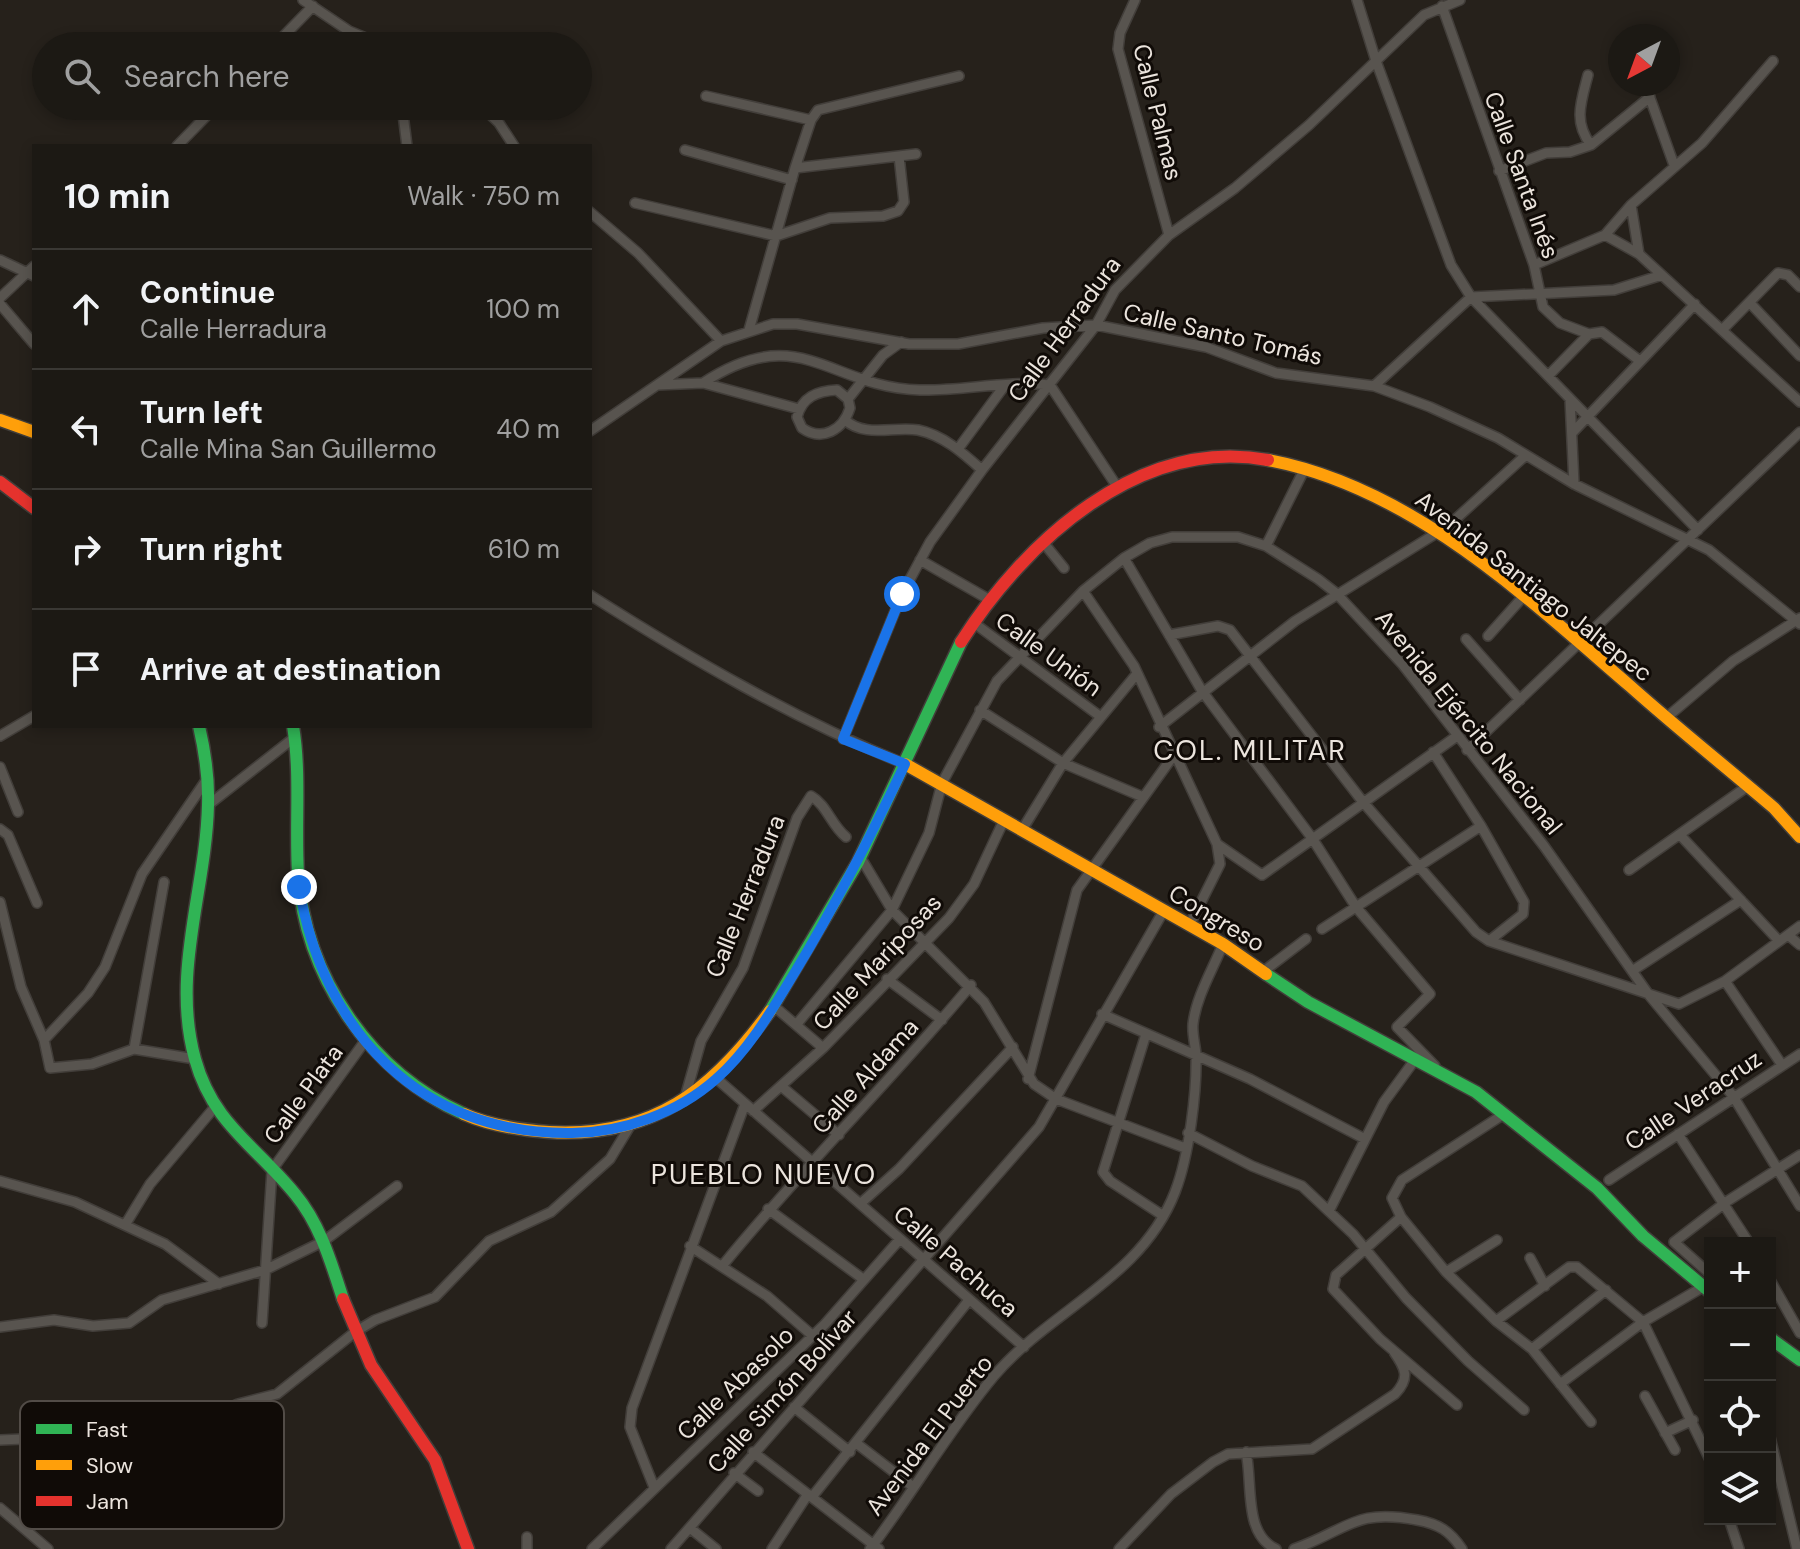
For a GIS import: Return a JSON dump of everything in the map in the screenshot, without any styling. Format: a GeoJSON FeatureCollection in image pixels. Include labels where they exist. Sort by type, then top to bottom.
{"type":"FeatureCollection","features":[{"type":"Feature","properties":{"kind":"street"},"geometry":{"type":"LineString","coordinates":[[303,0],[351,32]]}},
{"type":"Feature","properties":{"kind":"street","name":"Calle Palmas"},"geometry":{"type":"LineString","coordinates":[[1135,0],[1120,33],[1118,49],[1169,235]]}},
{"type":"Feature","properties":{"kind":"street"},"geometry":{"type":"LineString","coordinates":[[1357,0],[1376,61],[1451,265],[1471,297],[1698,530]]}},
{"type":"Feature","properties":{"kind":"street","name":"Calle Herradura"},"geometry":{"type":"LineString","coordinates":[[843,739],[902,594],[920,560],[982,470],[1096,325],[1115,290],[1169,235],[1235,188],[1424,15],[1460,0]]}},
{"type":"Feature","properties":{"kind":"street"},"geometry":{"type":"LineString","coordinates":[[288,32],[313,6]]}},
{"type":"Feature","properties":{"kind":"street","name":"Calle Santa Inés"},"geometry":{"type":"LineString","coordinates":[[1442,6],[1534,265],[1543,307],[1560,323],[1589,334],[1602,332],[1614,338],[1640,361]]}},
{"type":"Feature","properties":{"kind":"street"},"geometry":{"type":"LineString","coordinates":[[1534,265],[1605,235],[1631,205],[1702,143],[1773,61]]}},
{"type":"Feature","properties":{"kind":"street"},"geometry":{"type":"LineString","coordinates":[[1588,75],[1578,118],[1581,132],[1591,145]]}},
{"type":"Feature","properties":{"kind":"street"},"geometry":{"type":"LineString","coordinates":[[749,330],[795,168],[811,120],[818,110],[832,104],[959,76]]}},
{"type":"Feature","properties":{"kind":"street"},"geometry":{"type":"LineString","coordinates":[[706,96],[811,120]]}},
{"type":"Feature","properties":{"kind":"street"},"geometry":{"type":"LineString","coordinates":[[1499,171],[1546,153],[1570,152],[1591,145],[1650,97],[1674,165]]}},
{"type":"Feature","properties":{"kind":"street"},"geometry":{"type":"LineString","coordinates":[[179,144],[202,120]]}},
{"type":"Feature","properties":{"kind":"street"},"geometry":{"type":"LineString","coordinates":[[404,120],[407,144]]}},
{"type":"Feature","properties":{"kind":"street"},"geometry":{"type":"LineString","coordinates":[[496,120],[513,144]]}},
{"type":"Feature","properties":{"kind":"street"},"geometry":{"type":"LineString","coordinates":[[685,150],[792,180]]}},
{"type":"Feature","properties":{"kind":"street"},"geometry":{"type":"LineString","coordinates":[[795,168],[916,154]]}},
{"type":"Feature","properties":{"kind":"street"},"geometry":{"type":"LineString","coordinates":[[635,203],[776,236],[830,218],[883,216],[898,211],[904,202],[899,156]]}},
{"type":"Feature","properties":{"kind":"street"},"geometry":{"type":"LineString","coordinates":[[1631,205],[1639,254]]}},
{"type":"Feature","properties":{"kind":"street"},"geometry":{"type":"LineString","coordinates":[[592,214],[638,253],[721,341]]}},
{"type":"Feature","properties":{"kind":"street"},"geometry":{"type":"LineString","coordinates":[[1605,235],[1639,254],[1800,402]]}},
{"type":"Feature","properties":{"kind":"street"},"geometry":{"type":"LineString","coordinates":[[0,260],[31,271],[0,298]]}},
{"type":"Feature","properties":{"kind":"street"},"geometry":{"type":"LineString","coordinates":[[1723,329],[1783,272],[1800,287]]}},
{"type":"Feature","properties":{"kind":"street"},"geometry":{"type":"LineString","coordinates":[[1374,386],[1471,297],[1541,291],[1614,290],[1662,275]]}},
{"type":"Feature","properties":{"kind":"street"},"geometry":{"type":"LineString","coordinates":[[1750,303],[1800,356]]}},
{"type":"Feature","properties":{"kind":"street"},"geometry":{"type":"LineString","coordinates":[[0,304],[32,342]]}},
{"type":"Feature","properties":{"kind":"street"},"geometry":{"type":"LineString","coordinates":[[1572,433],[1695,304]]}},
{"type":"Feature","properties":{"kind":"street","name":"Calle Santo Tomás"},"geometry":{"type":"LineString","coordinates":[[592,430],[721,341],[773,324],[797,324],[901,342],[958,344],[1043,328],[1096,325],[1206,347],[1276,373],[1374,386],[1471,426],[1574,484],[1709,550],[1799,621]]}},
{"type":"Feature","properties":{"kind":"street"},"geometry":{"type":"LineString","coordinates":[[1548,376],[1589,334]]}},
{"type":"Feature","properties":{"kind":"street"},"geometry":{"type":"LineString","coordinates":[[848,399],[883,355],[901,342]]}},
{"type":"Feature","properties":{"kind":"street"},"geometry":{"type":"LineString","coordinates":[[703,383],[727,367],[763,355],[803,358],[891,388],[923,391],[1050,385],[1118,488]]}},
{"type":"Feature","properties":{"kind":"street"},"geometry":{"type":"LineString","coordinates":[[657,385],[703,383],[799,409]]}},
{"type":"Feature","properties":{"kind":"street"},"geometry":{"type":"LineString","coordinates":[[958,449],[1005,385]]}},
{"type":"Feature","properties":{"kind":"street"},"geometry":{"type":"LineString","coordinates":[[837,390],[848,399],[850,408],[845,420],[832,432],[810,434],[797,417],[799,409],[813,394],[837,390]]}},
{"type":"Feature","properties":{"kind":"street"},"geometry":{"type":"LineString","coordinates":[[1570,399],[1574,484]]}},
{"type":"Feature","properties":{"kind":"street"},"geometry":{"type":"LineString","coordinates":[[0,420],[32,431]]}},
{"type":"Feature","properties":{"kind":"street"},"geometry":{"type":"LineString","coordinates":[[845,420],[852,426],[877,430],[923,431],[958,449],[982,470]]}},
{"type":"Feature","properties":{"kind":"street"},"geometry":{"type":"LineString","coordinates":[[1467,750],[1800,432]]}},
{"type":"Feature","properties":{"kind":"street"},"geometry":{"type":"LineString","coordinates":[[1159,727],[1202,691],[1336,593],[1438,533],[1526,455]]}},
{"type":"Feature","properties":{"kind":"street","name":"Avenida Santiago Jaltepec"},"geometry":{"type":"LineString","coordinates":[[294,731],[299,887],[313,954],[365,1041],[421,1092],[455,1113],[485,1124],[545,1133],[584,1133],[630,1126],[684,1101],[717,1079],[775,1007],[861,858],[940,679],[990,600],[1020,562],[1043,542],[1118,488],[1174,462],[1252,457],[1305,468],[1379,497],[1438,533],[1581,644],[1748,786],[1800,837]]}},
{"type":"Feature","properties":{"kind":"street"},"geometry":{"type":"LineString","coordinates":[[1266,546],[1305,468]]}},
{"type":"Feature","properties":{"kind":"street"},"geometry":{"type":"LineString","coordinates":[[0,482],[32,506]]}},
{"type":"Feature","properties":{"kind":"street","name":"Avenida Ejército Nacional"},"geometry":{"type":"LineString","coordinates":[[796,1025],[892,910],[929,833],[942,783],[997,681],[1019,656],[1083,591],[1124,558],[1150,543],[1172,537],[1238,537],[1266,546],[1336,593],[1403,665],[1544,846],[1649,995],[1733,1096],[1800,1206]]}},
{"type":"Feature","properties":{"kind":"street"},"geometry":{"type":"LineString","coordinates":[[1043,542],[1064,568]]}},
{"type":"Feature","properties":{"kind":"street"},"geometry":{"type":"LineString","coordinates":[[1124,558],[1202,691],[1312,838],[1356,907],[1430,994],[1397,1027],[1445,1076]]}},
{"type":"Feature","properties":{"kind":"street"},"geometry":{"type":"LineString","coordinates":[[920,560],[990,600]]}},
{"type":"Feature","properties":{"kind":"street"},"geometry":{"type":"LineString","coordinates":[[1083,591],[1119,641],[1159,727],[1176,752],[1217,844],[1220,864],[1189,926]]}},
{"type":"Feature","properties":{"kind":"street"},"geometry":{"type":"LineString","coordinates":[[592,596],[690,658],[843,739],[905,764]]}},
{"type":"Feature","properties":{"kind":"street"},"geometry":{"type":"LineString","coordinates":[[1488,636],[1522,598]]}},
{"type":"Feature","properties":{"kind":"street"},"geometry":{"type":"LineString","coordinates":[[1666,718],[1733,661],[1799,621]]}},
{"type":"Feature","properties":{"kind":"street","name":"Calle Unión"},"geometry":{"type":"LineString","coordinates":[[974,623],[1101,717]]}},
{"type":"Feature","properties":{"kind":"street"},"geometry":{"type":"LineString","coordinates":[[1169,635],[1224,627],[1417,866],[1489,941],[1679,1004],[1725,981],[1800,926]]}},
{"type":"Feature","properties":{"kind":"street"},"geometry":{"type":"LineString","coordinates":[[1466,639],[1520,700]]}},
{"type":"Feature","properties":{"kind":"street"},"geometry":{"type":"LineString","coordinates":[[1022,830],[1063,763],[1135,676]]}},
{"type":"Feature","properties":{"kind":"street"},"geometry":{"type":"LineString","coordinates":[[980,710],[1063,763],[1143,797]]}},
{"type":"Feature","properties":{"kind":"street"},"geometry":{"type":"LineString","coordinates":[[0,736],[32,717]]}},
{"type":"Feature","properties":{"kind":"street"},"geometry":{"type":"LineString","coordinates":[[199,728],[207,779],[207,806],[188,949],[184,1018],[195,1059],[214,1108],[303,1205],[324,1241],[355,1332],[377,1377],[434,1459],[454,1498],[468,1549]]}},
{"type":"Feature","properties":{"kind":"street"},"geometry":{"type":"LineString","coordinates":[[207,806],[294,731]]}},
{"type":"Feature","properties":{"kind":"street"},"geometry":{"type":"LineString","coordinates":[[1217,844],[1262,875],[1457,736]]}},
{"type":"Feature","properties":{"kind":"street"},"geometry":{"type":"LineString","coordinates":[[1028,1079],[1077,890],[1176,752]]}},
{"type":"Feature","properties":{"kind":"street"},"geometry":{"type":"LineString","coordinates":[[1433,752],[1481,826],[1526,908],[1489,941]]}},
{"type":"Feature","properties":{"kind":"street","name":"Congreso"},"geometry":{"type":"LineString","coordinates":[[905,764],[1223,944],[1308,1002],[1476,1092],[1597,1188],[1643,1236],[1704,1287]]}},
{"type":"Feature","properties":{"kind":"street"},"geometry":{"type":"LineString","coordinates":[[0,767],[18,812]]}},
{"type":"Feature","properties":{"kind":"street"},"geometry":{"type":"LineString","coordinates":[[44,1040],[97,980],[142,874],[207,779]]}},
{"type":"Feature","properties":{"kind":"street"},"geometry":{"type":"LineString","coordinates":[[1629,870],[1748,786]]}},
{"type":"Feature","properties":{"kind":"street","name":"Calle Herradura"},"geometry":{"type":"LineString","coordinates":[[684,1101],[701,1041],[743,968],[797,818],[811,796],[818,800],[829,821],[846,837]]}},
{"type":"Feature","properties":{"kind":"street","name":"Calle Mariposas"},"geometry":{"type":"LineString","coordinates":[[749,1107],[781,1086],[823,1048],[949,918],[974,884],[1004,820]]}},
{"type":"Feature","properties":{"kind":"street"},"geometry":{"type":"LineString","coordinates":[[1322,929],[1481,826]]}},
{"type":"Feature","properties":{"kind":"street"},"geometry":{"type":"LineString","coordinates":[[0,829],[8,835],[37,903]]}},
{"type":"Feature","properties":{"kind":"street"},"geometry":{"type":"LineString","coordinates":[[1681,836],[1741,900],[1783,938],[1800,945]]}},
{"type":"Feature","properties":{"kind":"street"},"geometry":{"type":"LineString","coordinates":[[861,858],[892,910],[922,943],[971,985],[1013,1047],[1028,1079],[1056,1099],[1185,1148]]}},
{"type":"Feature","properties":{"kind":"street"},"geometry":{"type":"LineString","coordinates":[[134,1049],[164,882]]}},
{"type":"Feature","properties":{"kind":"street"},"geometry":{"type":"LineString","coordinates":[[1632,971],[1741,900]]}},
{"type":"Feature","properties":{"kind":"street"},"geometry":{"type":"LineString","coordinates":[[0,902],[21,987],[44,1040],[45,1058],[50,1068],[57,1070],[92,1064],[134,1049],[195,1059]]}},
{"type":"Feature","properties":{"kind":"street","name":"Calle Simón Bolívar"},"geometry":{"type":"LineString","coordinates":[[671,1549],[734,1473],[1022,1149],[1056,1099],[1163,912]]}},
{"type":"Feature","properties":{"kind":"street"},"geometry":{"type":"LineString","coordinates":[[1264,971],[1306,939]]}},
{"type":"Feature","properties":{"kind":"street","name":"Avenida El Puerto"},"geometry":{"type":"LineString","coordinates":[[874,1548],[912,1486],[995,1375],[1024,1347],[1124,1268],[1162,1215],[1175,1192],[1188,1133],[1196,1056],[1192,1026],[1223,944]]}},
{"type":"Feature","properties":{"kind":"street"},"geometry":{"type":"LineString","coordinates":[[887,979],[942,1020]]}},
{"type":"Feature","properties":{"kind":"street"},"geometry":{"type":"LineString","coordinates":[[1725,981],[1782,1065]]}},
{"type":"Feature","properties":{"kind":"street","name":"Calle Aldama"},"geometry":{"type":"LineString","coordinates":[[723,1265],[768,1209],[839,1135],[971,985]]}},
{"type":"Feature","properties":{"kind":"street"},"geometry":{"type":"LineString","coordinates":[[775,1007],[823,1048]]}},
{"type":"Feature","properties":{"kind":"street"},"geometry":{"type":"LineString","coordinates":[[1102,1014],[1196,1056],[1365,1139]]}},
{"type":"Feature","properties":{"kind":"street"},"geometry":{"type":"LineString","coordinates":[[1146,1034],[1103,1172],[1110,1181],[1162,1215]]}},
{"type":"Feature","properties":{"kind":"street","name":"Calle Plata"},"geometry":{"type":"LineString","coordinates":[[272,1170],[365,1041]]}},
{"type":"Feature","properties":{"kind":"street"},"geometry":{"type":"LineString","coordinates":[[860,1204],[899,1169],[1013,1047]]}},
{"type":"Feature","properties":{"kind":"street","name":"Calle Veracruz"},"geometry":{"type":"LineString","coordinates":[[1609,1180],[1800,1055]]}},
{"type":"Feature","properties":{"kind":"street"},"geometry":{"type":"LineString","coordinates":[[1329,1211],[1384,1102],[1414,1061]]}},
{"type":"Feature","properties":{"kind":"street","name":"Calle Pachuca"},"geometry":{"type":"LineString","coordinates":[[717,1079],[1024,1347]]}},
{"type":"Feature","properties":{"kind":"street"},"geometry":{"type":"LineString","coordinates":[[781,1086],[839,1135]]}},
{"type":"Feature","properties":{"kind":"street"},"geometry":{"type":"LineString","coordinates":[[654,1487],[630,1427],[632,1408],[690,1246],[749,1107]]}},
{"type":"Feature","properties":{"kind":"street"},"geometry":{"type":"LineString","coordinates":[[125,1225],[150,1184],[214,1108]]}},
{"type":"Feature","properties":{"kind":"street"},"geometry":{"type":"LineString","coordinates":[[1504,1114],[1402,1180],[1392,1198],[1401,1217],[1446,1272],[1496,1321],[1532,1349],[1591,1422]]}},
{"type":"Feature","properties":{"kind":"street"},"geometry":{"type":"LineString","coordinates":[[250,1401],[277,1394],[355,1332],[375,1320],[435,1297],[489,1241],[551,1212],[610,1159],[630,1126]]}},
{"type":"Feature","properties":{"kind":"street"},"geometry":{"type":"LineString","coordinates":[[1188,1133],[1252,1166],[1302,1186],[1364,1248],[1447,1340],[1524,1410]]}},
{"type":"Feature","properties":{"kind":"street"},"geometry":{"type":"LineString","coordinates":[[1678,1134],[1726,1202],[1746,1237]]}},
{"type":"Feature","properties":{"kind":"street"},"geometry":{"type":"LineString","coordinates":[[1704,1269],[1674,1242],[1726,1202],[1800,1155]]}},
{"type":"Feature","properties":{"kind":"street"},"geometry":{"type":"LineString","coordinates":[[262,1323],[272,1170]]}},
{"type":"Feature","properties":{"kind":"street"},"geometry":{"type":"LineString","coordinates":[[0,1181],[75,1202],[125,1225],[165,1244],[219,1284]]}},
{"type":"Feature","properties":{"kind":"street"},"geometry":{"type":"LineString","coordinates":[[0,1325],[54,1320],[93,1326],[129,1323],[162,1300],[265,1270],[324,1241],[397,1186]]}},
{"type":"Feature","properties":{"kind":"street"},"geometry":{"type":"LineString","coordinates":[[768,1209],[863,1279]]}},
{"type":"Feature","properties":{"kind":"street"},"geometry":{"type":"LineString","coordinates":[[1401,1217],[1379,1240],[1364,1248],[1336,1275],[1333,1289],[1394,1352],[1457,1405]]}},
{"type":"Feature","properties":{"kind":"street","name":"Calle Abasolo"},"geometry":{"type":"LineString","coordinates":[[592,1549],[813,1336],[900,1239]]}},
{"type":"Feature","properties":{"kind":"street"},"geometry":{"type":"LineString","coordinates":[[1446,1272],[1497,1240]]}},
{"type":"Feature","properties":{"kind":"street"},"geometry":{"type":"LineString","coordinates":[[690,1246],[723,1265],[813,1336]]}},
{"type":"Feature","properties":{"kind":"street"},"geometry":{"type":"LineString","coordinates":[[1530,1258],[1545,1286]]}},
{"type":"Feature","properties":{"kind":"street"},"geometry":{"type":"LineString","coordinates":[[1496,1321],[1573,1266],[1643,1322],[1707,1453]]}},
{"type":"Feature","properties":{"kind":"street"},"geometry":{"type":"LineString","coordinates":[[1532,1349],[1606,1290]]}},
{"type":"Feature","properties":{"kind":"street"},"geometry":{"type":"LineString","coordinates":[[1560,1384],[1643,1322],[1704,1290]]}},
{"type":"Feature","properties":{"kind":"street"},"geometry":{"type":"LineString","coordinates":[[1776,1291],[1800,1333]]}},
{"type":"Feature","properties":{"kind":"street"},"geometry":{"type":"LineString","coordinates":[[772,1549],[810,1496],[853,1448],[969,1300]]}},
{"type":"Feature","properties":{"kind":"street"},"geometry":{"type":"LineString","coordinates":[[1776,1342],[1800,1360]]}},
{"type":"Feature","properties":{"kind":"street"},"geometry":{"type":"LineString","coordinates":[[1119,1549],[1171,1494],[1213,1462],[1228,1454],[1312,1449],[1395,1394],[1405,1384],[1406,1370],[1394,1352]]}},
{"type":"Feature","properties":{"kind":"street"},"geometry":{"type":"LineString","coordinates":[[1645,1396],[1675,1450]]}},
{"type":"Feature","properties":{"kind":"street"},"geometry":{"type":"LineString","coordinates":[[794,1407],[912,1486]]}},
{"type":"Feature","properties":{"kind":"street"},"geometry":{"type":"LineString","coordinates":[[1665,1433],[1693,1420]]}},
{"type":"Feature","properties":{"kind":"street"},"geometry":{"type":"LineString","coordinates":[[0,1440],[20,1439]]}},
{"type":"Feature","properties":{"kind":"street"},"geometry":{"type":"LineString","coordinates":[[753,1452],[874,1548]]}},
{"type":"Feature","properties":{"kind":"street"},"geometry":{"type":"LineString","coordinates":[[1246,1452],[1256,1528],[1260,1538],[1276,1549]]}},
{"type":"Feature","properties":{"kind":"street"},"geometry":{"type":"LineString","coordinates":[[1774,1453],[1797,1549]]}},
{"type":"Feature","properties":{"kind":"street"},"geometry":{"type":"LineString","coordinates":[[734,1473],[758,1491]]}},
{"type":"Feature","properties":{"kind":"street"},"geometry":{"type":"LineString","coordinates":[[0,1508],[20,1525]]}},
{"type":"Feature","properties":{"kind":"street"},"geometry":{"type":"LineString","coordinates":[[1294,1549],[1360,1518],[1386,1514],[1434,1523],[1453,1534],[1462,1549]]}},
{"type":"Feature","properties":{"kind":"street"},"geometry":{"type":"LineString","coordinates":[[1731,1525],[1739,1549]]}},
{"type":"Feature","properties":{"kind":"street"},"geometry":{"type":"LineString","coordinates":[[690,1528],[716,1549]]}},
{"type":"Feature","properties":{"kind":"street"},"geometry":{"type":"LineString","coordinates":[[25,1529],[48,1549]]}},
{"type":"Feature","properties":{"kind":"street"},"geometry":{"type":"LineString","coordinates":[[527,1537],[527,1549]]}},
{"type":"Feature","properties":{"kind":"traffic: fast"},"geometry":{"type":"LineString","coordinates":[[770,1011],[858,862],[961,642]]}},
{"type":"Feature","properties":{"kind":"traffic: fast"},"geometry":{"type":"LineString","coordinates":[[199,728],[208,795],[206,837],[188,963],[189,1027],[195,1059],[203,1081],[224,1117],[304,1206],[324,1244],[343,1299]]}},
{"type":"Feature","properties":{"kind":"traffic: fast"},"geometry":{"type":"LineString","coordinates":[[293,728],[297,763],[298,873],[303,911],[329,984],[348,1017],[372,1047],[399,1073],[430,1096],[464,1114]]}},
{"type":"Feature","properties":{"kind":"traffic: fast"},"geometry":{"type":"LineString","coordinates":[[1266,974],[1308,1002],[1476,1092],[1597,1188],[1643,1236],[1704,1287]]}},
{"type":"Feature","properties":{"kind":"traffic: fast"},"geometry":{"type":"LineString","coordinates":[[1776,1342],[1800,1360]]}},
{"type":"Feature","properties":{"kind":"traffic: slow"},"geometry":{"type":"LineString","coordinates":[[0,420],[32,431]]}},
{"type":"Feature","properties":{"kind":"traffic: slow"},"geometry":{"type":"LineString","coordinates":[[1268,460],[1320,474],[1370,494],[1417,519],[1463,549],[1549,616],[1774,808],[1800,837]]}},
{"type":"Feature","properties":{"kind":"traffic: slow"},"geometry":{"type":"LineString","coordinates":[[905,764],[1223,944],[1266,974]]}},
{"type":"Feature","properties":{"kind":"traffic: slow"},"geometry":{"type":"LineString","coordinates":[[464,1114],[506,1127],[549,1132],[586,1132],[619,1127],[649,1117],[676,1104],[702,1086],[748,1039],[770,1011]]}},
{"type":"Feature","properties":{"kind":"traffic: jam"},"geometry":{"type":"LineString","coordinates":[[961,642],[987,604],[1018,568],[1090,504],[1131,480],[1175,464],[1221,457],[1268,460]]}},
{"type":"Feature","properties":{"kind":"traffic: jam"},"geometry":{"type":"LineString","coordinates":[[0,482],[32,506]]}},
{"type":"Feature","properties":{"kind":"traffic: jam"},"geometry":{"type":"LineString","coordinates":[[343,1299],[371,1365],[435,1460],[468,1549]]}},
{"type":"Feature","properties":{"kind":"district","name":"COL. MILITAR"},"geometry":{"type":"Point","coordinates":[1250,750]}},
{"type":"Feature","properties":{"kind":"district","name":"PUEBLO NUEVO"},"geometry":{"type":"Point","coordinates":[764,1174]}},
{"type":"Feature","properties":{"kind":"route"},"geometry":{"type":"LineString","coordinates":[[299,887],[313,954],[365,1041],[421,1092],[455,1113],[511,1129],[584,1133],[630,1126],[684,1101],[717,1079],[775,1007],[861,858],[905,764],[843,739],[902,594]]}}]}
